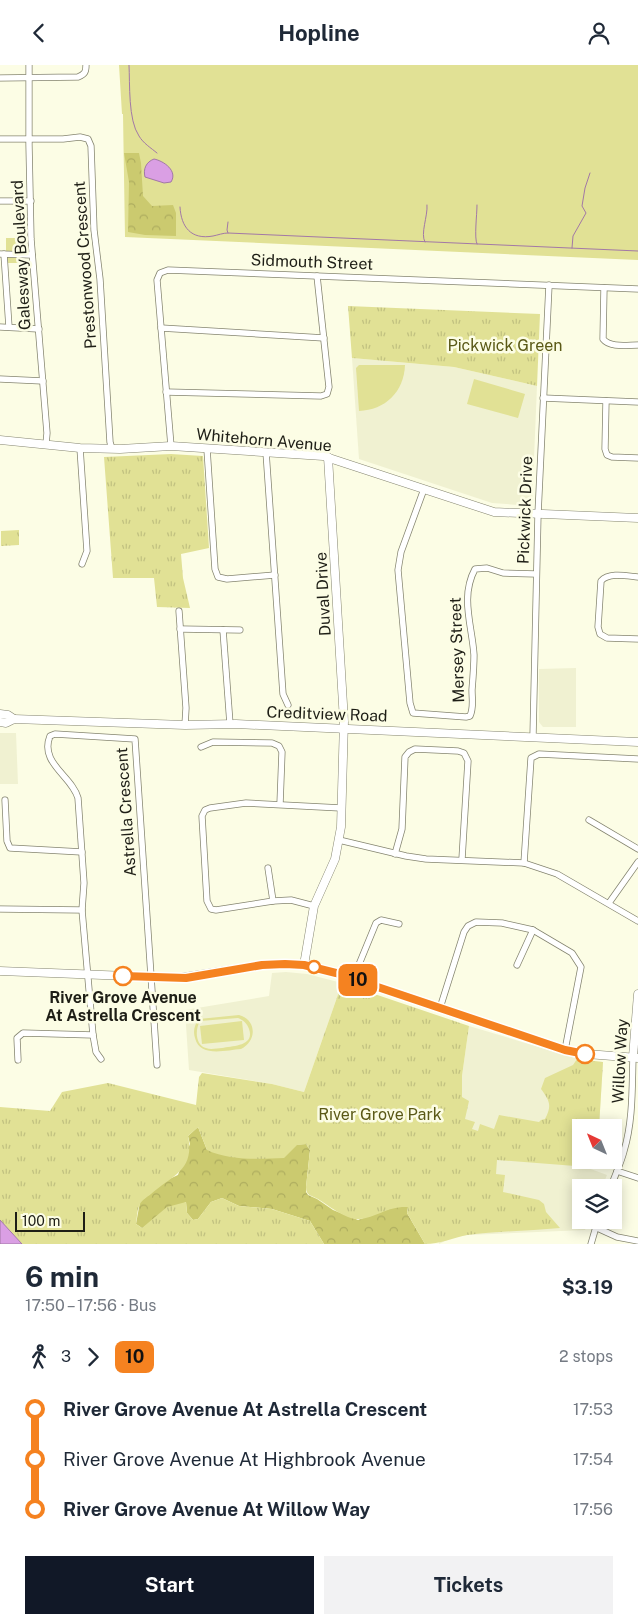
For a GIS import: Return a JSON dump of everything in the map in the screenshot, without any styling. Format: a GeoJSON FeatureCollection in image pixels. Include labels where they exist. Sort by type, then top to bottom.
{"type":"FeatureCollection","features":[{"type":"Feature","properties":{"kind":"street","name":"Galesway Boulevard"},"geometry":{"type":"LineString","coordinates":[[29,65],[32,255],[47,433],[46,444]]}},
{"type":"Feature","properties":{"kind":"street"},"geometry":{"type":"LineString","coordinates":[[0,78],[78,77],[84,75],[86,65]]}},
{"type":"Feature","properties":{"kind":"street","name":"Prestonwood Crescent"},"geometry":{"type":"LineString","coordinates":[[0,139],[29,140],[80,137],[88,139],[91,146],[94,229],[100,279],[110,443],[112,449]]}},
{"type":"Feature","properties":{"kind":"street"},"geometry":{"type":"LineString","coordinates":[[0,201],[31,201]]}},
{"type":"Feature","properties":{"kind":"street"},"geometry":{"type":"LineString","coordinates":[[9,327],[2,254],[32,255]]}},
{"type":"Feature","properties":{"kind":"street","name":"Sidmouth Street"},"geometry":{"type":"LineString","coordinates":[[171,446],[157,280],[160,273],[168,269],[638,289]]}},
{"type":"Feature","properties":{"kind":"street"},"geometry":{"type":"LineString","coordinates":[[166,392],[321,396],[327,394],[329,387],[317,276]]}},
{"type":"Feature","properties":{"kind":"street","name":"Pickwick Drive"},"geometry":{"type":"LineString","coordinates":[[533,736],[536,670],[538,514],[549,285]]}},
{"type":"Feature","properties":{"kind":"street"},"geometry":{"type":"LineString","coordinates":[[604,288],[603,339],[612,345],[638,345]]}},
{"type":"Feature","properties":{"kind":"street"},"geometry":{"type":"LineString","coordinates":[[0,327],[39,329]]}},
{"type":"Feature","properties":{"kind":"street"},"geometry":{"type":"LineString","coordinates":[[161,328],[324,338]]}},
{"type":"Feature","properties":{"kind":"street"},"geometry":{"type":"LineString","coordinates":[[0,379],[43,381]]}},
{"type":"Feature","properties":{"kind":"street"},"geometry":{"type":"LineString","coordinates":[[543,398],[638,402]]}},
{"type":"Feature","properties":{"kind":"street"},"geometry":{"type":"LineString","coordinates":[[606,401],[605,449],[607,455],[612,457],[638,458]]}},
{"type":"Feature","properties":{"kind":"street","name":"Whitehorn Avenue"},"geometry":{"type":"LineString","coordinates":[[0,440],[80,448],[112,449],[171,446],[328,457],[494,512],[638,517]]}},
{"type":"Feature","properties":{"kind":"street"},"geometry":{"type":"LineString","coordinates":[[80,448],[87,551],[82,564]]}},
{"type":"Feature","properties":{"kind":"street"},"geometry":{"type":"LineString","coordinates":[[207,449],[215,569],[218,577],[227,579],[274,575]]}},
{"type":"Feature","properties":{"kind":"street"},"geometry":{"type":"LineString","coordinates":[[266,452],[283,693],[288,705]]}},
{"type":"Feature","properties":{"kind":"street","name":"Duval Drive"},"geometry":{"type":"LineString","coordinates":[[304,965],[314,906],[335,859],[339,840],[341,808],[344,729],[328,457]]}},
{"type":"Feature","properties":{"kind":"street","name":"Mersey Street"},"geometry":{"type":"LineString","coordinates":[[424,489],[401,552],[398,570],[410,703],[413,713],[466,717],[470,716],[474,707],[472,699],[474,656],[467,611],[468,591],[475,569],[487,569],[503,573],[536,574]]}},
{"type":"Feature","properties":{"kind":"street"},"geometry":{"type":"LineString","coordinates":[[638,577],[612,576],[603,578],[601,581],[598,627],[600,634],[607,637],[638,639]]}},
{"type":"Feature","properties":{"kind":"street"},"geometry":{"type":"LineString","coordinates":[[179,611],[186,708],[185,725]]}},
{"type":"Feature","properties":{"kind":"street"},"geometry":{"type":"LineString","coordinates":[[180,629],[240,630]]}},
{"type":"Feature","properties":{"kind":"street"},"geometry":{"type":"LineString","coordinates":[[223,630],[230,724]]}},
{"type":"Feature","properties":{"kind":"street","name":"Creditview Road"},"geometry":{"type":"LineString","coordinates":[[0,714],[8,715],[14,719]]}},
{"type":"Feature","properties":{"kind":"street","name":"Creditview Road"},"geometry":{"type":"LineString","coordinates":[[0,723],[6,723],[14,719],[185,725],[230,724],[638,742]]}},
{"type":"Feature","properties":{"kind":"street","name":"Astrella Crescent"},"geometry":{"type":"LineString","coordinates":[[101,1059],[96,1053],[93,1035],[87,974],[82,910],[84,883],[78,798],[76,791],[52,763],[48,749],[48,739],[50,736],[55,734],[135,739],[151,977]]}},
{"type":"Feature","properties":{"kind":"street"},"geometry":{"type":"LineString","coordinates":[[201,747],[213,742],[272,743],[279,746],[282,752],[280,804]]}},
{"type":"Feature","properties":{"kind":"street"},"geometry":{"type":"LineString","coordinates":[[395,854],[402,829],[405,757],[415,749],[458,751],[464,753],[468,761],[462,859]]}},
{"type":"Feature","properties":{"kind":"street"},"geometry":{"type":"LineString","coordinates":[[524,863],[531,758],[539,754],[638,759]]}},
{"type":"Feature","properties":{"kind":"street"},"geometry":{"type":"LineString","coordinates":[[5,800],[7,841],[10,848],[82,853]]}},
{"type":"Feature","properties":{"kind":"street"},"geometry":{"type":"LineString","coordinates":[[314,906],[291,900],[216,910],[211,909],[208,905],[203,813],[210,808],[246,803],[341,808]]}},
{"type":"Feature","properties":{"kind":"street"},"geometry":{"type":"LineString","coordinates":[[589,820],[638,849]]}},
{"type":"Feature","properties":{"kind":"street"},"geometry":{"type":"LineString","coordinates":[[339,840],[395,854],[426,859],[524,863],[557,874],[638,921]]}},
{"type":"Feature","properties":{"kind":"street"},"geometry":{"type":"LineString","coordinates":[[609,903],[638,862]]}},
{"type":"Feature","properties":{"kind":"street"},"geometry":{"type":"LineString","coordinates":[[268,868],[273,901]]}},
{"type":"Feature","properties":{"kind":"street"},"geometry":{"type":"LineString","coordinates":[[0,909],[82,910]]}},
{"type":"Feature","properties":{"kind":"street"},"geometry":{"type":"LineString","coordinates":[[354,979],[376,923],[382,920],[399,924]]}},
{"type":"Feature","properties":{"kind":"street"},"geometry":{"type":"LineString","coordinates":[[440,1008],[464,932],[468,926],[476,922],[502,923],[533,930],[572,953],[581,967],[565,1050]]}},
{"type":"Feature","properties":{"kind":"street"},"geometry":{"type":"LineString","coordinates":[[517,965],[533,930]]}},
{"type":"Feature","properties":{"kind":"street"},"geometry":{"type":"LineString","coordinates":[[0,971],[186,978],[262,965],[304,965],[354,979],[565,1050],[636,1058]]}},
{"type":"Feature","properties":{"kind":"street"},"geometry":{"type":"LineString","coordinates":[[151,977],[156,1065]]}},
{"type":"Feature","properties":{"kind":"street","name":"Willow Way"},"geometry":{"type":"LineString","coordinates":[[614,1179],[634,1118],[638,993]]}},
{"type":"Feature","properties":{"kind":"street"},"geometry":{"type":"LineString","coordinates":[[18,1060],[17,1037],[23,1033],[93,1035]]}},
{"type":"Feature","properties":{"kind":"street"},"geometry":{"type":"LineString","coordinates":[[617,1171],[638,1179]]}},
{"type":"Feature","properties":{"kind":"street"},"geometry":{"type":"LineString","coordinates":[[591,1244],[595,1229]]}},
{"type":"Feature","properties":{"kind":"street"},"geometry":{"type":"LineString","coordinates":[[600,1229],[617,1237],[638,1241]]}},
{"type":"Feature","properties":{"kind":"shaded area"},"geometry":{"type":"Polygon","coordinates":[[[154,159],[169,167],[173,174],[171,182],[164,183],[145,177],[144,171],[146,166],[154,159]]]}},
{"type":"Feature","properties":{"kind":"shaded area"},"geometry":{"type":"Polygon","coordinates":[[[352,358],[454,367],[537,386],[532,506],[492,503],[359,459],[352,358]]]}},
{"type":"Feature","properties":{"kind":"shaded area"},"geometry":{"type":"Polygon","coordinates":[[[576,668],[576,727],[543,727],[539,722],[539,669],[576,668]]]}},
{"type":"Feature","properties":{"kind":"shaded area"},"geometry":{"type":"Polygon","coordinates":[[[0,733],[16,733],[18,784],[0,784],[0,733]]]}},
{"type":"Feature","properties":{"kind":"shaded area"},"geometry":{"type":"Polygon","coordinates":[[[272,973],[307,974],[342,983],[304,1092],[272,1084],[189,1070],[185,1010],[269,996],[272,973]]]}},
{"type":"Feature","properties":{"kind":"shaded area"},"geometry":{"type":"Polygon","coordinates":[[[469,1026],[585,1061],[603,1062],[599,1119],[572,1119],[572,1169],[591,1169],[607,1175],[605,1179],[572,1179],[572,1229],[585,1230],[468,1235],[451,1238],[439,1244],[462,1098],[462,1076],[469,1026]]]}},
{"type":"Feature","properties":{"kind":"shaded area"},"geometry":{"type":"Polygon","coordinates":[[[0,1220],[22,1244],[0,1244],[0,1220]]]}},
{"type":"Feature","properties":{"kind":"green space"},"geometry":{"type":"Polygon","coordinates":[[[119,65],[638,65],[638,260],[125,237],[123,114],[119,65]]]}},
{"type":"Feature","properties":{"kind":"green space"},"geometry":{"type":"Polygon","coordinates":[[[124,153],[139,153],[143,196],[152,206],[173,205],[176,213],[176,236],[145,235],[128,232],[129,182],[124,153]]]}},
{"type":"Feature","properties":{"kind":"green space"},"geometry":{"type":"Polygon","coordinates":[[[6,238],[19,238],[20,263],[6,263],[6,238]]]}},
{"type":"Feature","properties":{"kind":"green space","name":"Pickwick Green"},"geometry":{"type":"Polygon","coordinates":[[[348,306],[540,314],[537,386],[454,367],[352,358],[348,306]]]}},
{"type":"Feature","properties":{"kind":"green space"},"geometry":{"type":"Polygon","coordinates":[[[359,365],[405,365],[404,375],[397,391],[385,403],[368,410],[359,411],[356,368],[359,365]]]}},
{"type":"Feature","properties":{"kind":"green space"},"geometry":{"type":"Polygon","coordinates":[[[474,379],[525,394],[518,418],[467,404],[474,379]]]}},
{"type":"Feature","properties":{"kind":"green space"},"geometry":{"type":"Polygon","coordinates":[[[171,454],[203,456],[209,548],[181,554],[183,578],[190,608],[157,607],[154,578],[113,578],[104,457],[171,454]]]}},
{"type":"Feature","properties":{"kind":"green space"},"geometry":{"type":"Polygon","coordinates":[[[19,530],[19,545],[1,546],[1,531],[19,530]]]}},
{"type":"Feature","properties":{"kind":"green space","name":"River Grove Park"},"geometry":{"type":"Polygon","coordinates":[[[342,983],[469,1026],[462,1076],[462,1097],[469,1101],[465,1119],[475,1122],[472,1129],[478,1131],[480,1124],[494,1129],[499,1115],[539,1122],[545,1119],[549,1107],[548,1100],[541,1089],[545,1078],[573,1065],[577,1059],[603,1062],[599,1119],[572,1119],[572,1166],[497,1160],[496,1174],[505,1175],[503,1192],[539,1200],[544,1204],[546,1212],[560,1228],[467,1235],[425,1244],[407,1213],[408,1207],[394,1208],[365,1218],[354,1219],[343,1215],[308,1194],[306,1187],[310,1150],[306,1144],[297,1145],[284,1158],[235,1158],[207,1150],[198,1127],[188,1136],[188,1157],[185,1164],[180,1171],[142,1201],[138,1209],[136,1224],[142,1228],[167,1207],[186,1202],[187,1213],[193,1220],[198,1219],[211,1202],[222,1198],[239,1206],[272,1209],[310,1221],[324,1244],[22,1244],[0,1220],[0,1107],[50,1111],[62,1092],[108,1083],[196,1105],[199,1077],[202,1073],[272,1084],[304,1092],[342,983]]]}},
{"type":"Feature","properties":{"kind":"green space"},"geometry":{"type":"Polygon","coordinates":[[[239,1015],[249,1021],[253,1031],[252,1036],[250,1041],[241,1049],[208,1051],[198,1044],[195,1038],[194,1029],[199,1019],[239,1015]],[[238,1018],[200,1021],[197,1028],[197,1036],[200,1044],[212,1049],[237,1046],[246,1042],[250,1035],[249,1029],[246,1023],[238,1018]]]}},
{"type":"Feature","properties":{"kind":"green space"},"geometry":{"type":"Polygon","coordinates":[[[242,1021],[244,1040],[202,1044],[200,1026],[242,1021]]]}},
{"type":"Feature","properties":{"kind":"green space"},"geometry":{"type":"Polygon","coordinates":[[[198,1127],[207,1150],[306,1144],[310,1150],[306,1187],[308,1195],[333,1210],[358,1220],[397,1206],[408,1207],[407,1213],[425,1244],[324,1244],[310,1221],[272,1209],[239,1206],[222,1198],[211,1202],[198,1219],[193,1220],[187,1213],[186,1202],[142,1228],[136,1224],[140,1202],[165,1181],[178,1175],[190,1144],[188,1136],[198,1127]]]}},
{"type":"Feature","properties":{"kind":"waterway"},"geometry":{"type":"LineString","coordinates":[[129,65],[130,102],[135,129],[143,141],[157,153]]}},
{"type":"Feature","properties":{"kind":"waterway"},"geometry":{"type":"LineString","coordinates":[[572,248],[573,236],[586,213],[582,206],[590,173]]}},
{"type":"Feature","properties":{"kind":"waterway"},"geometry":{"type":"LineString","coordinates":[[425,242],[423,234],[427,205]]}},
{"type":"Feature","properties":{"kind":"waterway"},"geometry":{"type":"LineString","coordinates":[[477,205],[477,244]]}},
{"type":"Feature","properties":{"kind":"waterway"},"geometry":{"type":"LineString","coordinates":[[180,207],[182,221],[189,231],[205,237],[228,233],[638,251]]}},
{"type":"Feature","properties":{"kind":"waterway"},"geometry":{"type":"LineString","coordinates":[[228,222],[228,233]]}},
{"type":"Feature","properties":{"kind":"bus line","name":"10"},"geometry":{"type":"LineString","coordinates":[[123,976],[186,978],[262,965],[304,965],[336,973],[565,1050],[585,1054]]}},
{"type":"Feature","properties":{"kind":"place","name":"River Grove Avenue At Astrella Crescent"},"geometry":{"type":"Point","coordinates":[123,976]}}]}
